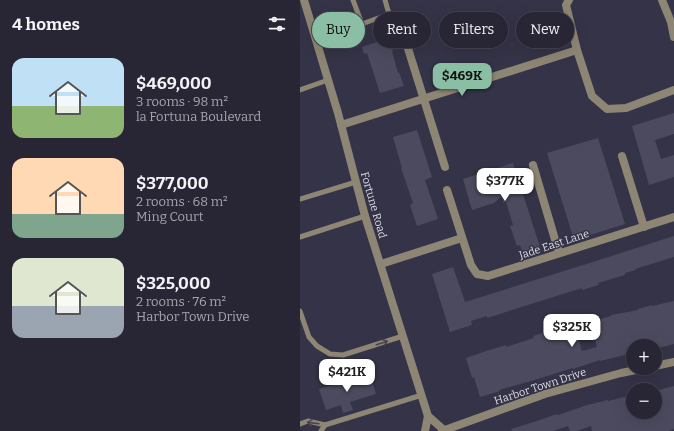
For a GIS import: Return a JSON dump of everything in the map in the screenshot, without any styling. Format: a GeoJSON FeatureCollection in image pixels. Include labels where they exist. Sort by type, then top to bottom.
{"type":"FeatureCollection","features":[{"type":"Feature","properties":{"kind":"street","name":"Fortune Road"},"geometry":{"type":"LineString","coordinates":[[304,0],[341,126],[365,216],[428,416],[425,431]]}},
{"type":"Feature","properties":{"kind":"street"},"geometry":{"type":"LineString","coordinates":[[569,0],[566,5],[577,50],[592,96],[607,109],[626,108],[674,90]]}},
{"type":"Feature","properties":{"kind":"street"},"geometry":{"type":"LineString","coordinates":[[662,0],[672,22],[674,37]]}},
{"type":"Feature","properties":{"kind":"street"},"geometry":{"type":"LineString","coordinates":[[408,48],[446,167]]}},
{"type":"Feature","properties":{"kind":"street"},"geometry":{"type":"LineString","coordinates":[[341,126],[577,50]]}},
{"type":"Feature","properties":{"kind":"street"},"geometry":{"type":"LineString","coordinates":[[622,156],[644,227]]}},
{"type":"Feature","properties":{"kind":"street"},"geometry":{"type":"LineString","coordinates":[[533,165],[559,253]]}},
{"type":"Feature","properties":{"kind":"street","name":"Jade East Lane"},"geometry":{"type":"LineString","coordinates":[[447,190],[471,265],[477,274],[488,276],[674,217]]}},
{"type":"Feature","properties":{"kind":"street"},"geometry":{"type":"LineString","coordinates":[[381,264],[462,238]]}},
{"type":"Feature","properties":{"kind":"street"},"geometry":{"type":"LineString","coordinates":[[662,365],[674,362]]}},
{"type":"Feature","properties":{"kind":"street","name":"Harbor Town Drive"},"geometry":{"type":"LineString","coordinates":[[444,431],[545,394],[626,372]]}},
{"type":"Feature","properties":{"kind":"street"},"geometry":{"type":"LineString","coordinates":[[428,416],[444,431]]}},
{"type":"Feature","properties":{"kind":"lane"},"geometry":{"type":"LineString","coordinates":[[353,0],[362,24],[389,14],[386,0]]}},
{"type":"Feature","properties":{"kind":"lane"},"geometry":{"type":"LineString","coordinates":[[300,90],[328,80]]}},
{"type":"Feature","properties":{"kind":"lane"},"geometry":{"type":"LineString","coordinates":[[300,199],[356,182]]}},
{"type":"Feature","properties":{"kind":"lane"},"geometry":{"type":"LineString","coordinates":[[300,237],[365,216]]}},
{"type":"Feature","properties":{"kind":"lane"},"geometry":{"type":"LineString","coordinates":[[300,311],[309,337],[317,346],[330,354],[344,355],[404,336]]}},
{"type":"Feature","properties":{"kind":"lane"},"geometry":{"type":"LineString","coordinates":[[300,424],[308,421],[325,425],[422,395]]}},
{"type":"Feature","properties":{"kind":"lane"},"geometry":{"type":"LineString","coordinates":[[321,431],[325,425]]}},
{"type":"Feature","properties":{"kind":"building"},"geometry":{"type":"Polygon","coordinates":[[[373,43],[373,48],[392,48],[398,73],[399,72],[404,86],[380,93],[367,53],[364,54],[362,48],[365,48],[365,46],[373,43]]]}},
{"type":"Feature","properties":{"kind":"building"},"geometry":{"type":"Polygon","coordinates":[[[674,113],[674,134],[655,140],[661,159],[674,155],[674,177],[649,185],[632,126],[674,113]]]}},
{"type":"Feature","properties":{"kind":"building"},"geometry":{"type":"Polygon","coordinates":[[[417,130],[432,177],[425,180],[438,219],[417,226],[410,205],[413,203],[401,168],[393,137],[417,130]]]}},
{"type":"Feature","properties":{"kind":"building"},"geometry":{"type":"Polygon","coordinates":[[[598,138],[625,224],[574,240],[547,153],[598,138]]]}},
{"type":"Feature","properties":{"kind":"building"},"geometry":{"type":"Polygon","coordinates":[[[513,163],[541,250],[523,256],[520,245],[517,246],[510,226],[513,225],[506,202],[503,203],[501,197],[494,203],[472,210],[463,179],[513,163]]]}},
{"type":"Feature","properties":{"kind":"building"},"geometry":{"type":"Polygon","coordinates":[[[674,236],[674,257],[635,269],[636,270],[625,273],[625,275],[598,283],[599,285],[582,290],[582,288],[487,318],[487,316],[471,321],[472,325],[450,332],[432,274],[453,267],[465,302],[674,236]]]}},
{"type":"Feature","properties":{"kind":"building"},"geometry":{"type":"Polygon","coordinates":[[[674,301],[674,344],[662,347],[662,339],[626,339],[626,355],[600,360],[480,397],[466,358],[534,338],[533,336],[552,330],[574,325],[582,351],[597,347],[590,322],[611,315],[674,301]]]}},
{"type":"Feature","properties":{"kind":"building"},"geometry":{"type":"Polygon","coordinates":[[[370,374],[376,394],[350,402],[353,410],[343,413],[341,405],[326,410],[319,389],[370,374]]]}},
{"type":"Feature","properties":{"kind":"building"},"geometry":{"type":"Polygon","coordinates":[[[674,386],[674,429],[668,431],[592,431],[591,426],[577,431],[570,431],[568,426],[553,431],[512,431],[511,429],[587,405],[626,396],[626,419],[662,419],[662,389],[674,386]]]}}]}
